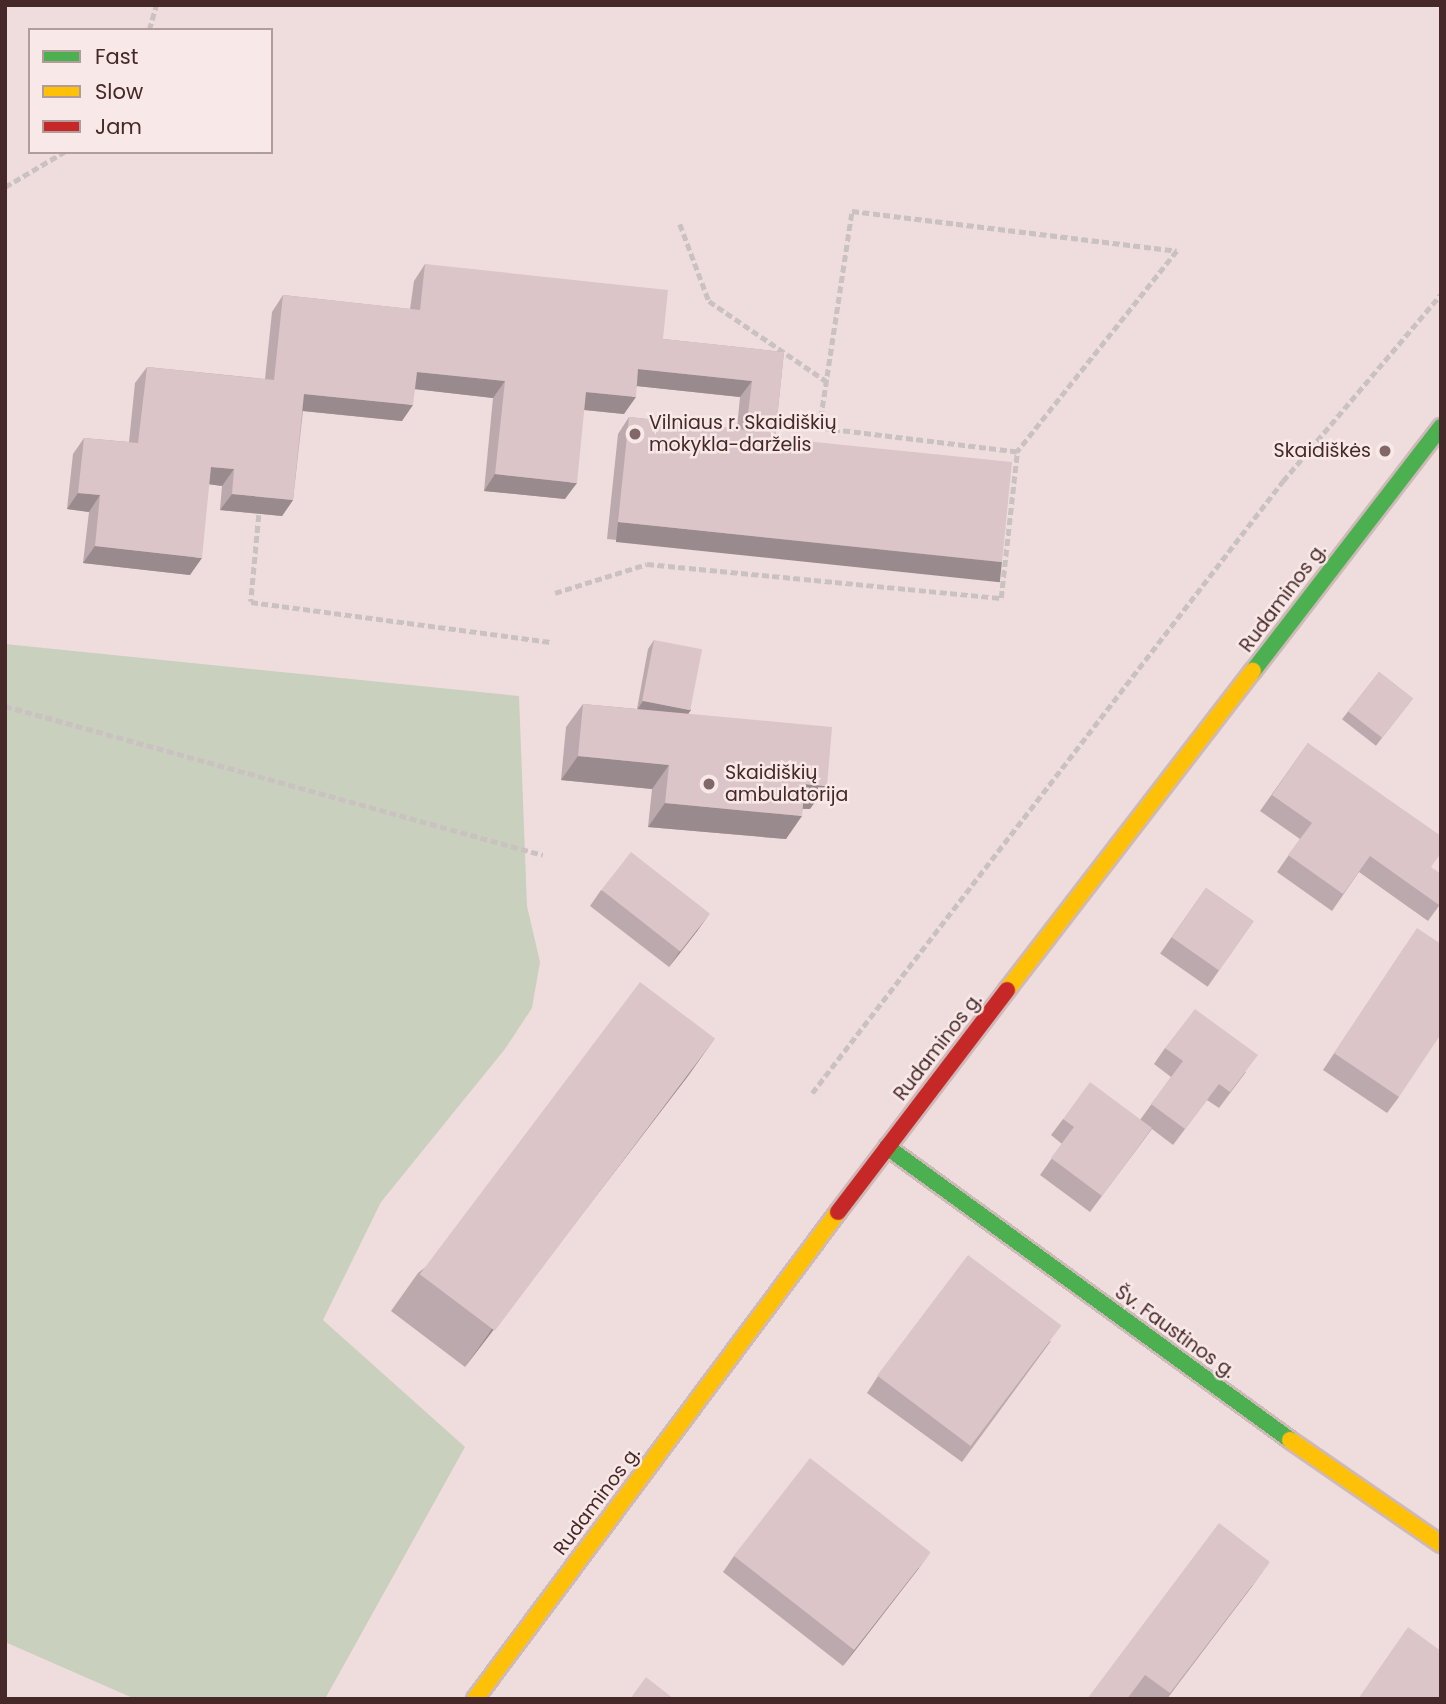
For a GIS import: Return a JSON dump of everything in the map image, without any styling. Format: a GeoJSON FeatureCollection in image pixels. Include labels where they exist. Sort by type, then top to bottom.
{"type":"FeatureCollection","features":[{"type":"Feature","properties":{"kind":"main road","name":"Rudaminos g."},"geometry":{"type":"LineString","coordinates":[[475,1699],[887,1147],[1441,427]]}},
{"type":"Feature","properties":{"kind":"main road","name":"Šv. Faustinos g."},"geometry":{"type":"LineString","coordinates":[[887,1147],[1238,1405],[1441,1544]]}},
{"type":"Feature","properties":{"kind":"path"},"geometry":{"type":"LineString","coordinates":[[150,28],[156,5]]}},
{"type":"Feature","properties":{"kind":"path"},"geometry":{"type":"LineString","coordinates":[[5,187],[62,154]]}},
{"type":"Feature","properties":{"kind":"path"},"geometry":{"type":"LineString","coordinates":[[555,593],[647,564],[1001,598],[1017,452],[1177,251],[852,211],[819,428],[1017,452]]}},
{"type":"Feature","properties":{"kind":"path"},"geometry":{"type":"LineString","coordinates":[[680,224],[709,301],[826,381]]}},
{"type":"Feature","properties":{"kind":"path"},"geometry":{"type":"LineString","coordinates":[[812,1093],[1283,481],[1441,294]]}},
{"type":"Feature","properties":{"kind":"path"},"geometry":{"type":"LineString","coordinates":[[259,515],[251,602],[552,642]]}},
{"type":"Feature","properties":{"kind":"path"},"geometry":{"type":"LineString","coordinates":[[5,706],[544,855]]}},
{"type":"Feature","properties":{"kind":"green space"},"geometry":{"type":"Polygon","coordinates":[[[5,644],[519,696],[527,906],[540,962],[532,1008],[505,1049],[381,1202],[323,1320],[465,1447],[325,1699],[135,1699],[5,1642],[5,644]]]}},
{"type":"Feature","properties":{"kind":"building"},"geometry":{"type":"Polygon","coordinates":[[[425,264],[668,290],[663,339],[784,352],[775,438],[1012,462],[1002,562],[618,522],[629,417],[746,430],[752,381],[638,369],[636,397],[586,392],[577,483],[495,474],[505,381],[417,372],[413,405],[304,394],[293,500],[232,494],[234,469],[211,467],[202,558],[95,546],[100,495],[78,493],[84,438],[138,443],[147,367],[274,380],[283,295],[420,310],[425,264]]]}},
{"type":"Feature","properties":{"kind":"building"},"geometry":{"type":"Polygon","coordinates":[[[654,640],[702,649],[690,710],[642,701],[654,640]]]}},
{"type":"Feature","properties":{"kind":"building"},"geometry":{"type":"Polygon","coordinates":[[[1379,672],[1413,698],[1382,738],[1348,711],[1379,672]]]}},
{"type":"Feature","properties":{"kind":"building","name":"Skaidiškių ambulatorija"},"geometry":{"type":"Polygon","coordinates":[[[583,704],[832,727],[827,786],[805,784],[802,816],[665,803],[669,765],[578,756],[583,704]]]}},
{"type":"Feature","properties":{"kind":"building"},"geometry":{"type":"Polygon","coordinates":[[[1308,743],[1441,836],[1441,853],[1431,867],[1441,874],[1439,905],[1370,856],[1343,894],[1288,855],[1312,823],[1272,795],[1308,743]]]}},
{"type":"Feature","properties":{"kind":"building"},"geometry":{"type":"Polygon","coordinates":[[[631,852],[710,914],[680,951],[601,890],[631,852]]]}},
{"type":"Feature","properties":{"kind":"building"},"geometry":{"type":"Polygon","coordinates":[[[1206,888],[1254,921],[1219,970],[1172,937],[1206,888]]]}},
{"type":"Feature","properties":{"kind":"building"},"geometry":{"type":"Polygon","coordinates":[[[1417,928],[1441,944],[1441,1034],[1399,1097],[1334,1053],[1417,928]]]}},
{"type":"Feature","properties":{"kind":"building"},"geometry":{"type":"Polygon","coordinates":[[[640,982],[715,1039],[495,1331],[420,1274],[640,982]]]}},
{"type":"Feature","properties":{"kind":"building"},"geometry":{"type":"Polygon","coordinates":[[[1195,1009],[1258,1055],[1230,1092],[1219,1084],[1185,1129],[1151,1104],[1183,1061],[1165,1048],[1195,1009]]]}},
{"type":"Feature","properties":{"kind":"building"},"geometry":{"type":"Polygon","coordinates":[[[1090,1082],[1152,1128],[1102,1196],[1051,1158],[1074,1127],[1063,1119],[1090,1082]]]}},
{"type":"Feature","properties":{"kind":"building"},"geometry":{"type":"Polygon","coordinates":[[[968,1255],[1061,1325],[971,1446],[877,1376],[968,1255]]]}},
{"type":"Feature","properties":{"kind":"building"},"geometry":{"type":"Polygon","coordinates":[[[810,1458],[931,1552],[854,1650],[734,1556],[810,1458]]]}},
{"type":"Feature","properties":{"kind":"building"},"geometry":{"type":"Polygon","coordinates":[[[1219,1523],[1270,1562],[1170,1693],[1145,1675],[1127,1699],[1087,1699],[1219,1523]]]}},
{"type":"Feature","properties":{"kind":"building"},"geometry":{"type":"Polygon","coordinates":[[[1408,1627],[1441,1651],[1441,1699],[1358,1699],[1408,1627]]]}},
{"type":"Feature","properties":{"kind":"building"},"geometry":{"type":"Polygon","coordinates":[[[646,1677],[674,1699],[630,1699],[646,1677]]]}},
{"type":"Feature","properties":{"kind":"traffic: fast"},"geometry":{"type":"LineString","coordinates":[[1253,671],[1441,427]]}},
{"type":"Feature","properties":{"kind":"traffic: fast"},"geometry":{"type":"LineString","coordinates":[[887,1147],[1290,1440]]}},
{"type":"Feature","properties":{"kind":"traffic: slow"},"geometry":{"type":"LineString","coordinates":[[1007,990],[1253,671]]}},
{"type":"Feature","properties":{"kind":"traffic: slow"},"geometry":{"type":"LineString","coordinates":[[475,1699],[838,1212]]}},
{"type":"Feature","properties":{"kind":"traffic: slow"},"geometry":{"type":"LineString","coordinates":[[1290,1440],[1441,1544]]}},
{"type":"Feature","properties":{"kind":"traffic: jam"},"geometry":{"type":"LineString","coordinates":[[838,1212],[1007,990]]}},
{"type":"Feature","properties":{"kind":"place","name":"Vilniaus r. Skaidiškių mokykla-darželis"},"geometry":{"type":"Point","coordinates":[635,434]}},
{"type":"Feature","properties":{"kind":"place","name":"Skaidiškės"},"geometry":{"type":"Point","coordinates":[1385,451]}},
{"type":"Feature","properties":{"kind":"place","name":"Skaidiškių ambulatorija"},"geometry":{"type":"Point","coordinates":[709,784]}}]}
